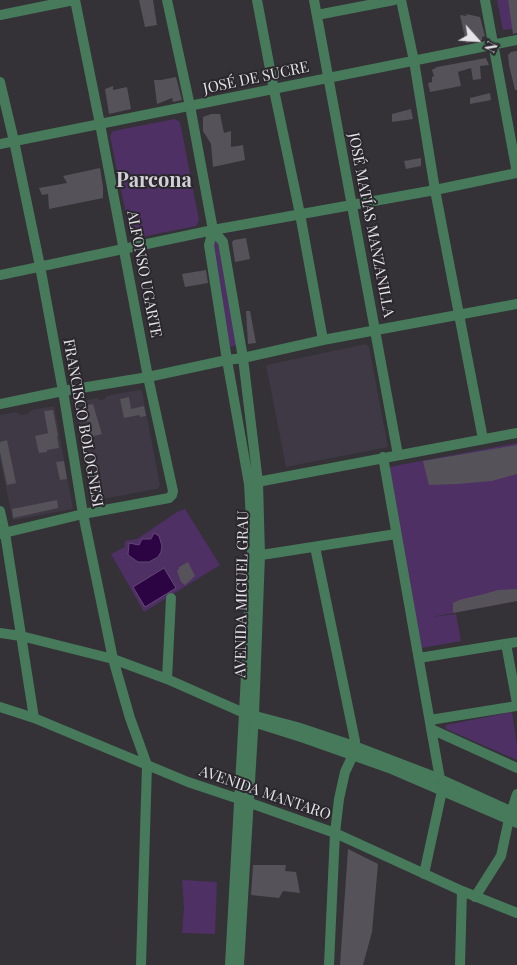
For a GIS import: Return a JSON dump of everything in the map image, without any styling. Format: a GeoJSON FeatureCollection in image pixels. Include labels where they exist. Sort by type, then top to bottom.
{"type":"FeatureCollection","features":[{"type":"Feature","properties":{"kind":"street"},"geometry":{"type":"LineString","coordinates":[[0,15],[74,0]]}},
{"type":"Feature","properties":{"kind":"street","name":"ALFONSO UGARTE"},"geometry":{"type":"LineString","coordinates":[[74,0],[125,249],[148,377],[173,491],[172,495],[168,498],[83,514]]}},
{"type":"Feature","properties":{"kind":"street","name":"AVENIDA MIGUEL GRAU"},"geometry":{"type":"LineString","coordinates":[[167,0],[190,106],[213,230],[209,245],[227,360],[253,483]]}},
{"type":"Feature","properties":{"kind":"street"},"geometry":{"type":"LineString","coordinates":[[256,0],[300,214],[323,340]]}},
{"type":"Feature","properties":{"kind":"street","name":"JOSÉ MATÍAS MANZANILLA"},"geometry":{"type":"LineString","coordinates":[[314,0],[398,455]]}},
{"type":"Feature","properties":{"kind":"street"},"geometry":{"type":"LineString","coordinates":[[317,15],[394,0]]}},
{"type":"Feature","properties":{"kind":"street"},"geometry":{"type":"LineString","coordinates":[[402,0],[435,190],[483,439]]}},
{"type":"Feature","properties":{"kind":"street"},"geometry":{"type":"LineString","coordinates":[[0,275],[213,230],[435,190],[517,173],[485,0]]}},
{"type":"Feature","properties":{"kind":"street","name":"JOSÉ DE SUCRE"},"geometry":{"type":"LineString","coordinates":[[0,144],[517,40]]}},
{"type":"Feature","properties":{"kind":"street","name":"FRANCISCO BOLOGNESI"},"geometry":{"type":"LineString","coordinates":[[0,82],[40,266],[64,392],[83,514],[113,659],[130,718],[147,765]]}},
{"type":"Feature","properties":{"kind":"street","name":"AVENIDA MIGUEL GRAU"},"geometry":{"type":"LineString","coordinates":[[213,230],[223,242],[243,358],[253,483],[252,540],[256,556],[244,800],[230,965]]}},
{"type":"Feature","properties":{"kind":"street"},"geometry":{"type":"LineString","coordinates":[[0,404],[148,377],[323,340],[517,304]]}},
{"type":"Feature","properties":{"kind":"street"},"geometry":{"type":"LineString","coordinates":[[253,483],[517,433]]}},
{"type":"Feature","properties":{"kind":"street"},"geometry":{"type":"LineString","coordinates":[[383,457],[440,779]]}},
{"type":"Feature","properties":{"kind":"street"},"geometry":{"type":"LineString","coordinates":[[0,511],[2,534],[34,718]]}},
{"type":"Feature","properties":{"kind":"street"},"geometry":{"type":"LineString","coordinates":[[2,534],[83,514]]}},
{"type":"Feature","properties":{"kind":"street"},"geometry":{"type":"LineString","coordinates":[[256,556],[396,534]]}},
{"type":"Feature","properties":{"kind":"street"},"geometry":{"type":"LineString","coordinates":[[315,547],[355,741],[354,751],[345,772],[339,799],[335,833],[329,965]]}},
{"type":"Feature","properties":{"kind":"street"},"geometry":{"type":"LineString","coordinates":[[167,679],[171,598]]}},
{"type":"Feature","properties":{"kind":"street"},"geometry":{"type":"LineString","coordinates":[[0,633],[21,636],[113,659],[167,679],[249,717],[304,738],[354,751],[440,779],[513,817]]}},
{"type":"Feature","properties":{"kind":"street"},"geometry":{"type":"LineString","coordinates":[[419,658],[512,643],[517,704],[431,725]]}},
{"type":"Feature","properties":{"kind":"street","name":"AVENIDA MANTARO"},"geometry":{"type":"LineString","coordinates":[[0,707],[34,718],[188,782],[335,833],[475,897],[517,913]]}},
{"type":"Feature","properties":{"kind":"street"},"geometry":{"type":"LineString","coordinates":[[431,725],[517,768]]}},
{"type":"Feature","properties":{"kind":"street"},"geometry":{"type":"LineString","coordinates":[[354,751],[442,790],[513,817]]}},
{"type":"Feature","properties":{"kind":"street"},"geometry":{"type":"LineString","coordinates":[[141,965],[147,765]]}},
{"type":"Feature","properties":{"kind":"street"},"geometry":{"type":"LineString","coordinates":[[424,874],[442,790]]}},
{"type":"Feature","properties":{"kind":"street"},"geometry":{"type":"LineString","coordinates":[[475,897],[501,856],[513,817],[517,794]]}},
{"type":"Feature","properties":{"kind":"street","name":"AVENIDA MIGUEL GRAU"},"geometry":{"type":"LineString","coordinates":[[239,965],[244,800]]}},
{"type":"Feature","properties":{"kind":"street"},"geometry":{"type":"LineString","coordinates":[[460,965],[462,891]]}},
{"type":"Feature","properties":{"kind":"shaded area"},"geometry":{"type":"Polygon","coordinates":[[[497,0],[508,0],[513,29],[503,30],[497,0]]]}},
{"type":"Feature","properties":{"kind":"shaded area"},"geometry":{"type":"Polygon","coordinates":[[[175,119],[180,122],[199,220],[196,226],[136,238],[130,234],[110,136],[113,131],[175,119]]]}},
{"type":"Feature","properties":{"kind":"shaded area"},"geometry":{"type":"Polygon","coordinates":[[[214,241],[218,243],[237,344],[232,347],[229,346],[212,244],[214,241]]]}},
{"type":"Feature","properties":{"kind":"shaded area"},"geometry":{"type":"Polygon","coordinates":[[[366,344],[369,347],[388,447],[286,467],[266,365],[366,344]]]}},
{"type":"Feature","properties":{"kind":"shaded area"},"geometry":{"type":"Polygon","coordinates":[[[142,391],[160,485],[157,489],[97,500],[93,498],[76,405],[79,402],[97,398],[100,400],[105,399],[106,396],[142,391]]]}},
{"type":"Feature","properties":{"kind":"shaded area"},"geometry":{"type":"Polygon","coordinates":[[[54,406],[73,509],[13,520],[0,460],[0,415],[16,412],[22,415],[29,413],[31,410],[54,406]]]}},
{"type":"Feature","properties":{"kind":"shaded area"},"geometry":{"type":"Polygon","coordinates":[[[517,443],[517,601],[431,617],[456,614],[461,641],[421,648],[389,467],[517,443]]]}},
{"type":"Feature","properties":{"kind":"shaded area"},"geometry":{"type":"Polygon","coordinates":[[[185,509],[220,565],[144,612],[111,554],[125,547],[125,541],[137,539],[177,512],[185,509]]]}},
{"type":"Feature","properties":{"kind":"shaded area"},"geometry":{"type":"Polygon","coordinates":[[[154,533],[159,536],[162,546],[158,557],[149,562],[138,562],[128,555],[129,543],[139,545],[142,539],[151,539],[154,533]]]}},
{"type":"Feature","properties":{"kind":"shaded area"},"geometry":{"type":"Polygon","coordinates":[[[164,568],[176,588],[145,607],[133,587],[164,568]]]}},
{"type":"Feature","properties":{"kind":"shaded area"},"geometry":{"type":"Polygon","coordinates":[[[512,712],[517,745],[517,760],[446,729],[446,725],[512,712]]]}},
{"type":"Feature","properties":{"kind":"shaded area"},"geometry":{"type":"Polygon","coordinates":[[[182,880],[217,882],[215,934],[182,933],[184,907],[182,880]]]}},
{"type":"Feature","properties":{"kind":"building"},"geometry":{"type":"Polygon","coordinates":[[[139,0],[153,0],[157,25],[145,27],[139,0]]]}},
{"type":"Feature","properties":{"kind":"building"},"geometry":{"type":"Polygon","coordinates":[[[508,0],[517,0],[517,33],[513,34],[508,0]]]}},
{"type":"Feature","properties":{"kind":"building"},"geometry":{"type":"Polygon","coordinates":[[[466,14],[480,17],[485,36],[482,37],[482,40],[466,43],[460,15],[467,16],[466,14]]]}},
{"type":"Feature","properties":{"kind":"building"},"geometry":{"type":"Polygon","coordinates":[[[517,51],[517,90],[515,90],[508,55],[511,52],[517,51]]]}},
{"type":"Feature","properties":{"kind":"building"},"geometry":{"type":"Polygon","coordinates":[[[486,58],[489,65],[480,66],[481,79],[473,80],[471,68],[458,72],[461,86],[430,92],[428,83],[432,82],[432,77],[434,76],[432,70],[437,67],[486,58]]]}},
{"type":"Feature","properties":{"kind":"building"},"geometry":{"type":"Polygon","coordinates":[[[176,77],[182,100],[173,102],[172,98],[157,104],[154,80],[176,77]]]}},
{"type":"Feature","properties":{"kind":"building"},"geometry":{"type":"Polygon","coordinates":[[[113,86],[113,90],[127,87],[131,109],[109,114],[105,89],[113,86]]]}},
{"type":"Feature","properties":{"kind":"building"},"geometry":{"type":"Polygon","coordinates":[[[490,93],[491,100],[470,104],[470,98],[490,93]]]}},
{"type":"Feature","properties":{"kind":"building"},"geometry":{"type":"Polygon","coordinates":[[[411,109],[413,119],[392,122],[392,114],[411,109]]]}},
{"type":"Feature","properties":{"kind":"building"},"geometry":{"type":"Polygon","coordinates":[[[211,114],[220,114],[224,133],[231,131],[231,147],[243,145],[245,160],[213,167],[211,144],[203,131],[203,117],[211,114]]]}},
{"type":"Feature","properties":{"kind":"building"},"geometry":{"type":"Polygon","coordinates":[[[421,158],[421,166],[406,169],[404,161],[421,158]]]}},
{"type":"Feature","properties":{"kind":"building"},"geometry":{"type":"Polygon","coordinates":[[[100,168],[103,198],[49,209],[48,194],[42,195],[39,188],[67,183],[63,176],[100,168]]]}},
{"type":"Feature","properties":{"kind":"building"},"geometry":{"type":"Polygon","coordinates":[[[246,238],[250,259],[235,262],[232,242],[246,238]]]}},
{"type":"Feature","properties":{"kind":"building"},"geometry":{"type":"Polygon","coordinates":[[[206,270],[208,283],[185,287],[182,274],[206,270]]]}},
{"type":"Feature","properties":{"kind":"building"},"geometry":{"type":"Polygon","coordinates":[[[246,311],[250,311],[256,343],[248,344],[246,311]]]}},
{"type":"Feature","properties":{"kind":"building"},"geometry":{"type":"Polygon","coordinates":[[[129,397],[131,409],[144,406],[146,416],[140,417],[139,415],[124,418],[120,399],[129,397]]]}},
{"type":"Feature","properties":{"kind":"building"},"geometry":{"type":"Polygon","coordinates":[[[93,404],[102,434],[91,437],[83,406],[93,404]]]}},
{"type":"Feature","properties":{"kind":"building"},"geometry":{"type":"Polygon","coordinates":[[[53,410],[59,448],[39,453],[35,436],[48,433],[44,411],[53,410]]]}},
{"type":"Feature","properties":{"kind":"building"},"geometry":{"type":"Polygon","coordinates":[[[7,440],[16,483],[7,485],[0,452],[0,442],[7,440]]]}},
{"type":"Feature","properties":{"kind":"building"},"geometry":{"type":"Polygon","coordinates":[[[517,445],[517,474],[492,481],[429,485],[423,461],[517,445]]]}},
{"type":"Feature","properties":{"kind":"building"},"geometry":{"type":"Polygon","coordinates":[[[64,461],[67,479],[60,480],[56,462],[64,461]]]}},
{"type":"Feature","properties":{"kind":"building"},"geometry":{"type":"Polygon","coordinates":[[[57,500],[58,508],[13,518],[12,509],[57,500]]]}},
{"type":"Feature","properties":{"kind":"building"},"geometry":{"type":"Polygon","coordinates":[[[188,562],[195,576],[185,585],[181,582],[177,571],[179,567],[188,562]]]}},
{"type":"Feature","properties":{"kind":"building"},"geometry":{"type":"Polygon","coordinates":[[[517,589],[517,601],[453,613],[453,603],[459,600],[498,590],[517,589]]]}},
{"type":"Feature","properties":{"kind":"building"},"geometry":{"type":"Polygon","coordinates":[[[348,849],[378,864],[372,932],[363,965],[340,965],[348,849]]]}},
{"type":"Feature","properties":{"kind":"building"},"geometry":{"type":"Polygon","coordinates":[[[253,865],[286,865],[285,871],[296,872],[300,893],[283,891],[279,898],[251,895],[253,865]]]}},
{"type":"Feature","properties":{"kind":"district","name":"Parcona"},"geometry":{"type":"Point","coordinates":[154,181]}}]}
